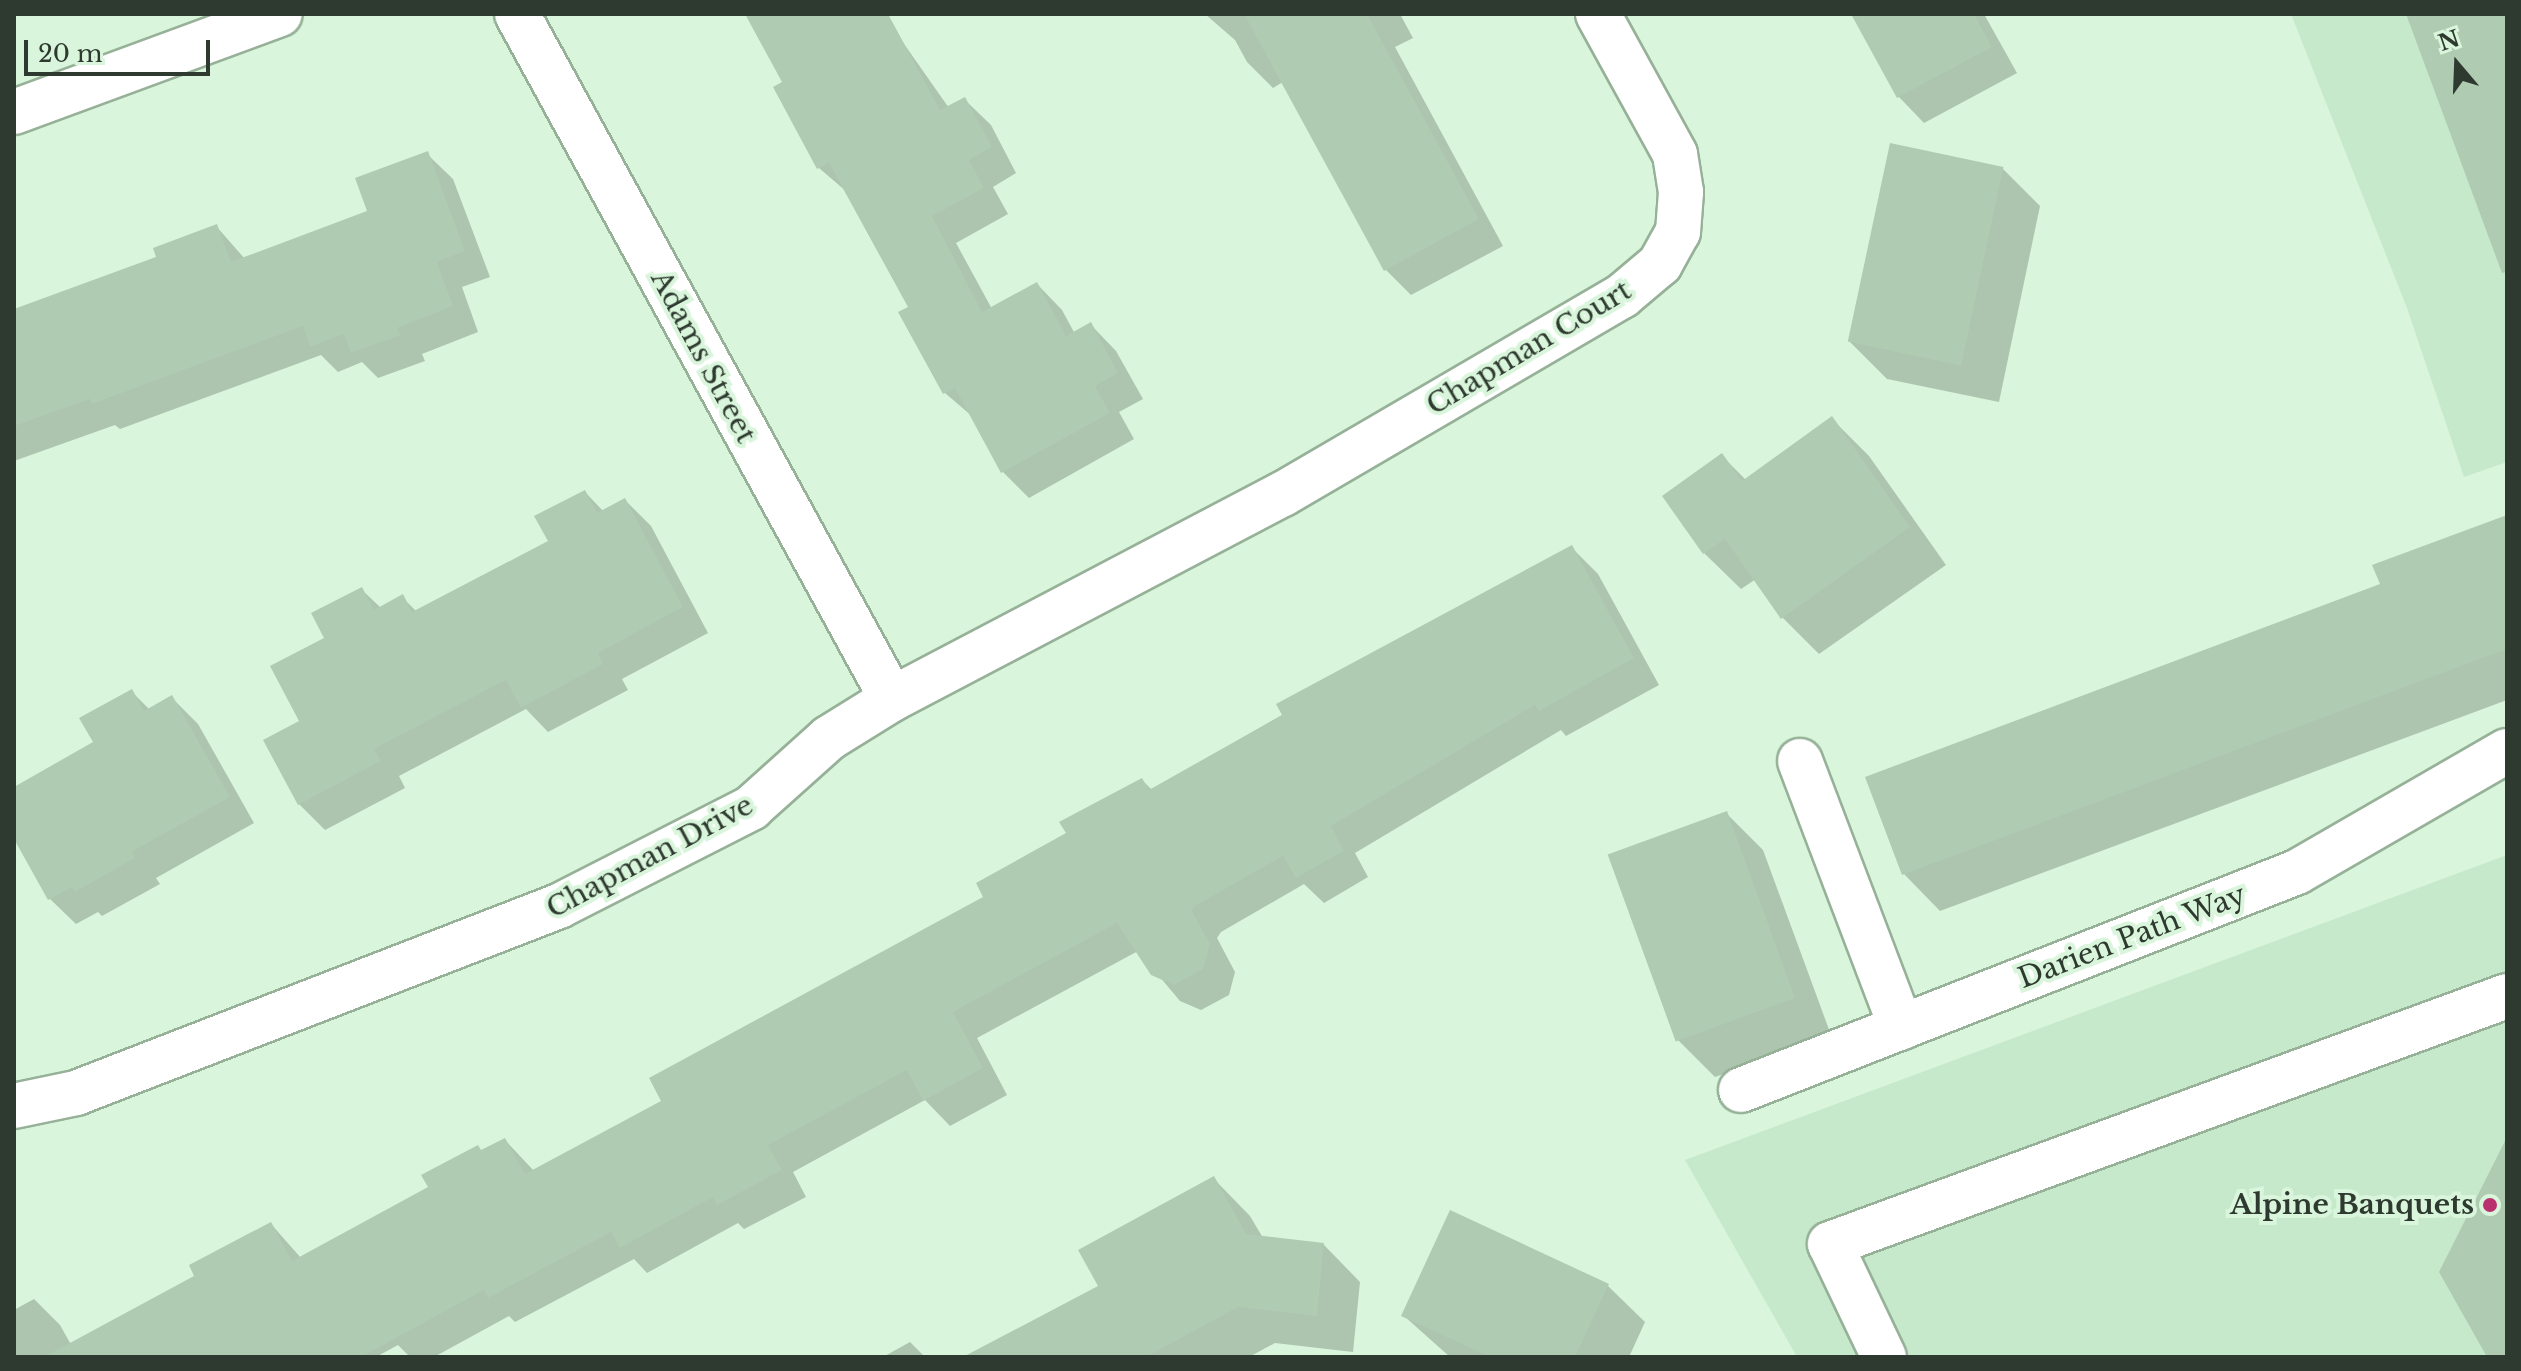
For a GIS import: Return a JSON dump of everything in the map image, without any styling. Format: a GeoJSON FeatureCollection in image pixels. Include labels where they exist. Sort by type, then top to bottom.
{"type":"FeatureCollection","features":[{"type":"Feature","properties":{"kind":"street"},"geometry":{"type":"LineString","coordinates":[[14,112],[280,14]]}},
{"type":"Feature","properties":{"kind":"street","name":"Adams Street"},"geometry":{"type":"LineString","coordinates":[[517,14],[892,699]]}},
{"type":"Feature","properties":{"kind":"street","name":"Chapman Court"},"geometry":{"type":"LineString","coordinates":[[1283,494],[1622,296],[1660,264],[1678,232],[1681,192],[1675,154],[1598,14]]}},
{"type":"Feature","properties":{"kind":"street","name":"Chapman Drive"},"geometry":{"type":"LineString","coordinates":[[14,1106],[76,1093],[559,906],[751,808],[829,738],[892,699],[1283,494]]}},
{"type":"Feature","properties":{"kind":"street","name":"Darien Path Way"},"geometry":{"type":"LineString","coordinates":[[1741,1090],[2297,872],[2507,751]]}},
{"type":"Feature","properties":{"kind":"street"},"geometry":{"type":"LineString","coordinates":[[1800,761],[1901,1027]]}},
{"type":"Feature","properties":{"kind":"street"},"geometry":{"type":"LineString","coordinates":[[1884,1357],[1830,1244],[2507,996]]}},
{"type":"Feature","properties":{"kind":"shaded area"},"geometry":{"type":"Polygon","coordinates":[[[2291,14],[2507,14],[2507,462],[2464,477],[2407,308],[2291,14]]]}},
{"type":"Feature","properties":{"kind":"shaded area"},"geometry":{"type":"Polygon","coordinates":[[[2507,855],[2507,1357],[1797,1357],[1685,1160],[2507,855]]]}},
{"type":"Feature","properties":{"kind":"building"},"geometry":{"type":"Polygon","coordinates":[[[745,14],[888,14],[940,110],[965,97],[992,147],[969,160],[984,188],[932,216],[982,312],[1037,282],[1066,336],[1091,322],[1118,373],[1095,386],[1110,413],[1001,473],[955,388],[943,394],[898,312],[908,307],[829,163],[817,169],[773,87],[782,82],[745,14]]]}},
{"type":"Feature","properties":{"kind":"building"},"geometry":{"type":"Polygon","coordinates":[[[1244,14],[1367,14],[1479,219],[1384,271],[1244,14]]]}},
{"type":"Feature","properties":{"kind":"building"},"geometry":{"type":"Polygon","coordinates":[[[1851,14],[1974,14],[1992,47],[1897,98],[1851,14]]]}},
{"type":"Feature","properties":{"kind":"building"},"geometry":{"type":"Polygon","coordinates":[[[2406,14],[2507,14],[2507,272],[2502,273],[2406,14]]]}},
{"type":"Feature","properties":{"kind":"building"},"geometry":{"type":"Polygon","coordinates":[[[1890,143],[2003,167],[1961,366],[1848,342],[1890,143]]]}},
{"type":"Feature","properties":{"kind":"building"},"geometry":{"type":"Polygon","coordinates":[[[428,151],[465,251],[437,262],[453,306],[397,328],[401,335],[351,353],[344,334],[310,347],[303,326],[92,404],[90,399],[14,426],[14,309],[156,257],[153,248],[217,224],[231,262],[367,211],[355,178],[428,151]]]}},
{"type":"Feature","properties":{"kind":"building"},"geometry":{"type":"Polygon","coordinates":[[[1832,416],[1910,527],[1781,619],[1725,539],[1703,554],[1662,496],[1722,453],[1742,481],[1832,416]]]}},
{"type":"Feature","properties":{"kind":"building"},"geometry":{"type":"Polygon","coordinates":[[[585,490],[597,513],[625,498],[683,607],[598,653],[603,664],[521,708],[506,680],[374,749],[381,761],[298,805],[263,740],[299,721],[270,666],[324,638],[311,613],[362,587],[374,610],[403,594],[412,612],[548,541],[534,516],[585,490]]]}},
{"type":"Feature","properties":{"kind":"building"},"geometry":{"type":"Polygon","coordinates":[[[2507,515],[2507,649],[1902,875],[1865,777],[2380,584],[2372,565],[2507,515]]]}},
{"type":"Feature","properties":{"kind":"building"},"geometry":{"type":"Polygon","coordinates":[[[1572,545],[1634,658],[1539,711],[1535,705],[1331,826],[1344,851],[1296,878],[1283,856],[1195,906],[1192,911],[1210,944],[1203,969],[1174,985],[1151,975],[1117,923],[953,1012],[983,1068],[923,1101],[907,1070],[768,1145],[782,1170],[717,1205],[713,1197],[620,1248],[611,1232],[488,1298],[484,1290],[361,1357],[44,1357],[194,1276],[189,1265],[271,1222],[292,1261],[428,1187],[421,1175],[478,1145],[481,1150],[505,1138],[525,1174],[661,1101],[649,1078],[983,897],[976,883],[1066,833],[1059,822],[1142,778],[1149,790],[1282,715],[1276,704],[1572,545]]]}},
{"type":"Feature","properties":{"kind":"building"},"geometry":{"type":"Polygon","coordinates":[[[132,689],[144,711],[172,695],[230,797],[131,852],[135,858],[75,892],[72,887],[48,900],[14,839],[14,787],[93,742],[79,718],[132,689]]]}},
{"type":"Feature","properties":{"kind":"building"},"geometry":{"type":"Polygon","coordinates":[[[1727,811],[1795,998],[1676,1041],[1608,854],[1727,811]]]}},
{"type":"Feature","properties":{"kind":"building","name":"Alpine Banquets"},"geometry":{"type":"Polygon","coordinates":[[[2507,1137],[2507,1357],[2487,1357],[2439,1272],[2507,1137]]]}},
{"type":"Feature","properties":{"kind":"building"},"geometry":{"type":"Polygon","coordinates":[[[1214,1176],[1246,1234],[1324,1243],[1317,1316],[1238,1307],[1146,1357],[963,1357],[1098,1286],[1078,1250],[1214,1176]]]}},
{"type":"Feature","properties":{"kind":"building"},"geometry":{"type":"Polygon","coordinates":[[[1450,1210],[1609,1284],[1575,1357],[1490,1357],[1401,1316],[1450,1210]]]}},
{"type":"Feature","properties":{"kind":"place","name":"Alpine Banquets"},"geometry":{"type":"Point","coordinates":[2490,1205]}}]}
